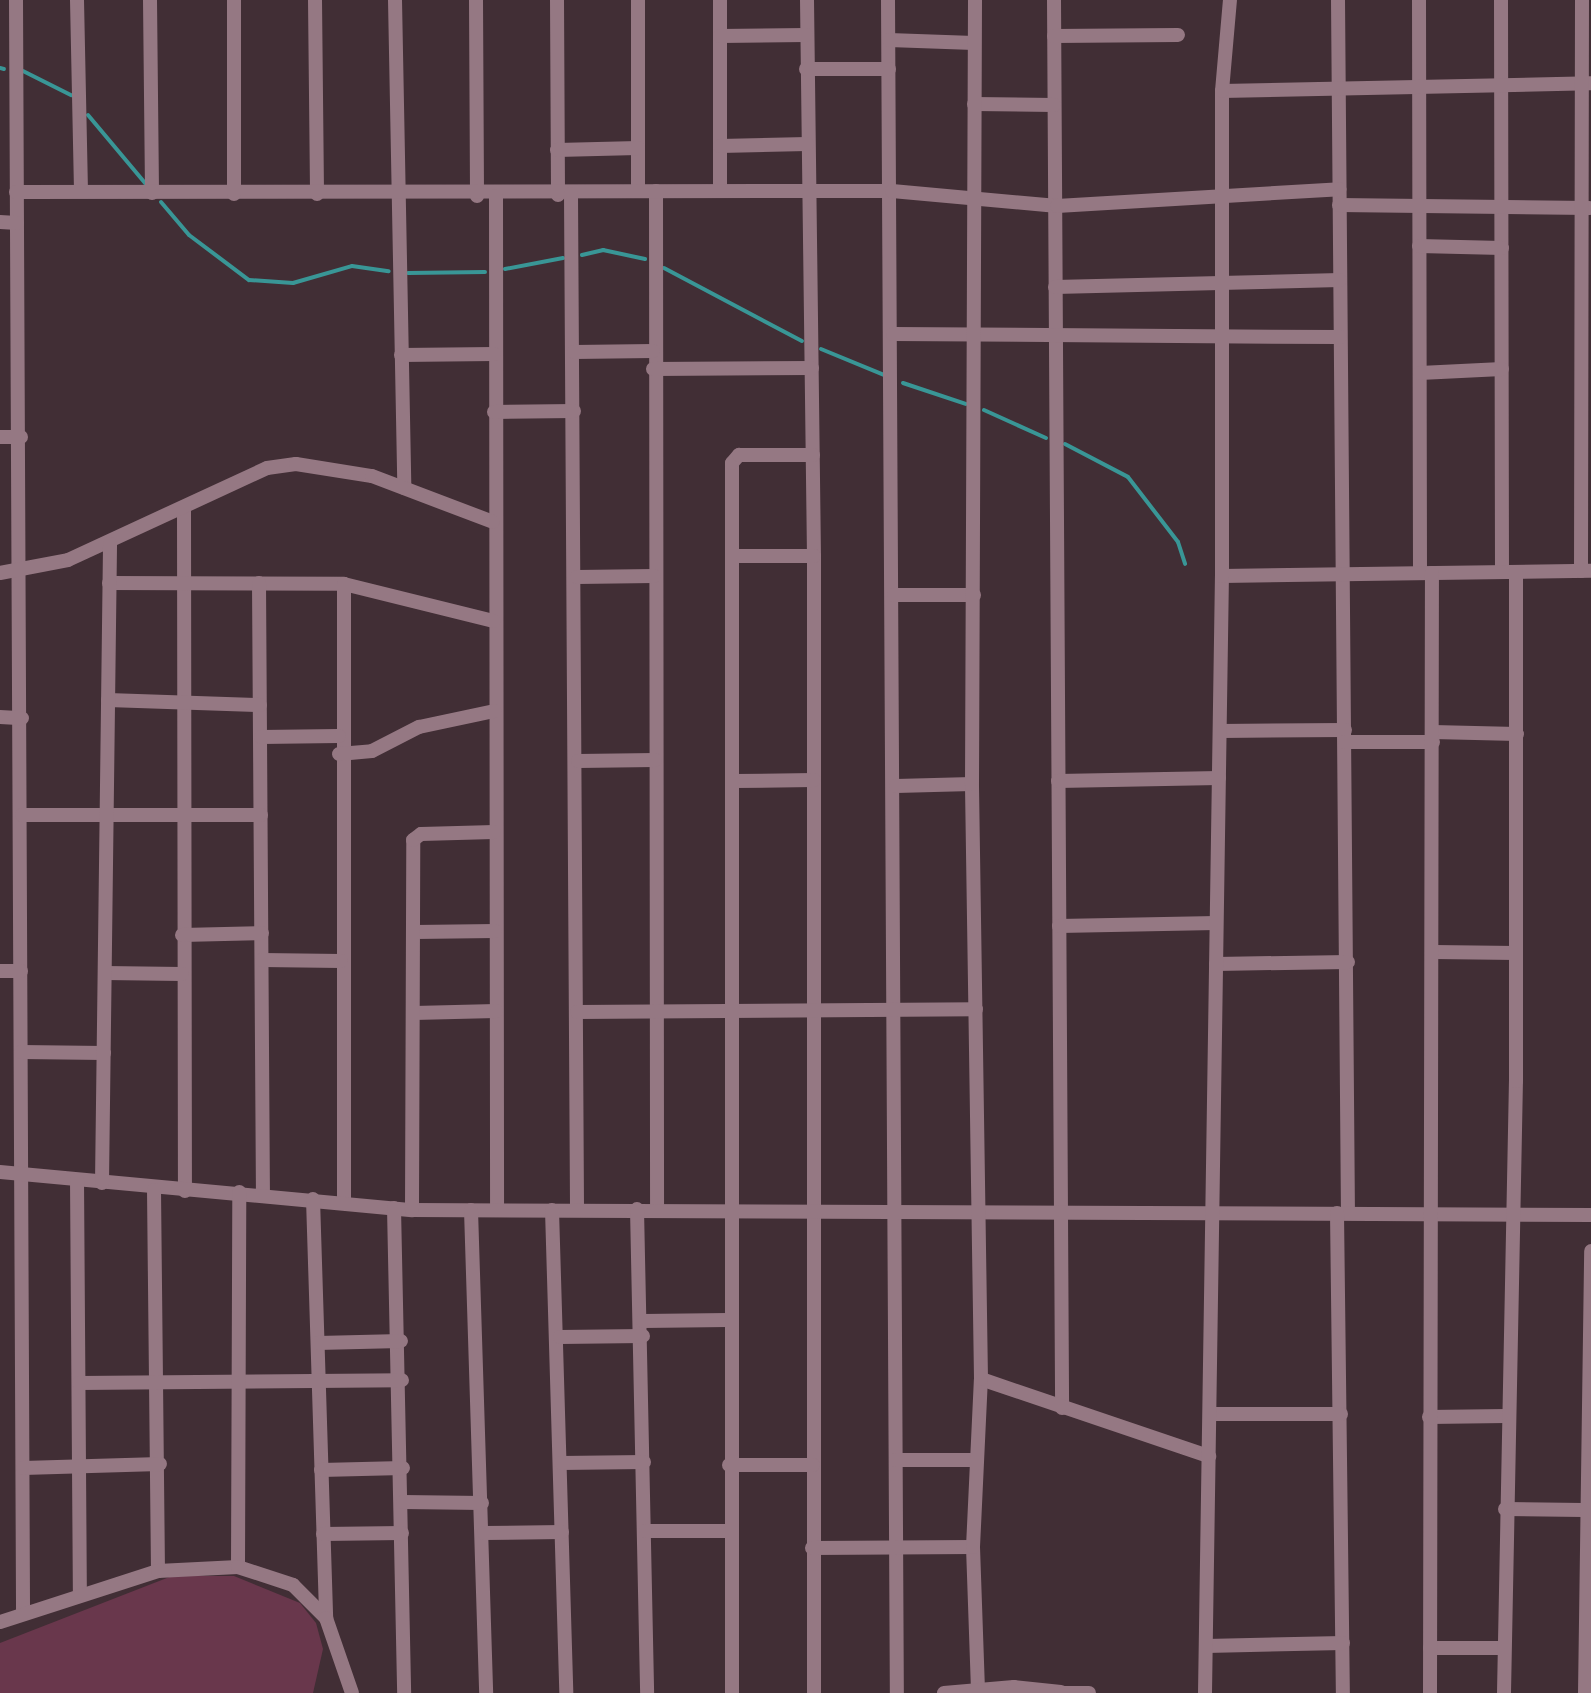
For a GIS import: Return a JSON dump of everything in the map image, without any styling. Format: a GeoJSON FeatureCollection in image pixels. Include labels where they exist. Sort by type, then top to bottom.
{"type":"FeatureCollection","features":[{"type":"Feature","properties":{"kind":"street"},"geometry":{"type":"LineString","coordinates":[[16,0],[23,572],[22,1614]]}},
{"type":"Feature","properties":{"kind":"street"},"geometry":{"type":"LineString","coordinates":[[77,0],[81,191]]}},
{"type":"Feature","properties":{"kind":"street"},"geometry":{"type":"LineString","coordinates":[[150,0],[152,193]]}},
{"type":"Feature","properties":{"kind":"street"},"geometry":{"type":"LineString","coordinates":[[234,0],[234,194]]}},
{"type":"Feature","properties":{"kind":"street"},"geometry":{"type":"LineString","coordinates":[[316,0],[317,194]]}},
{"type":"Feature","properties":{"kind":"street"},"geometry":{"type":"LineString","coordinates":[[394,0],[404,488]]}},
{"type":"Feature","properties":{"kind":"street"},"geometry":{"type":"LineString","coordinates":[[476,0],[476,196]]}},
{"type":"Feature","properties":{"kind":"street"},"geometry":{"type":"LineString","coordinates":[[556,0],[557,150],[565,194],[574,352],[577,1209]]}},
{"type":"Feature","properties":{"kind":"street"},"geometry":{"type":"LineString","coordinates":[[638,0],[638,191]]}},
{"type":"Feature","properties":{"kind":"street"},"geometry":{"type":"LineString","coordinates":[[720,0],[720,191]]}},
{"type":"Feature","properties":{"kind":"street"},"geometry":{"type":"LineString","coordinates":[[807,0],[814,556],[814,1693]]}},
{"type":"Feature","properties":{"kind":"street"},"geometry":{"type":"LineString","coordinates":[[888,0],[898,1010],[897,1693]]}},
{"type":"Feature","properties":{"kind":"street"},"geometry":{"type":"LineString","coordinates":[[975,0],[972,784],[982,1379],[973,1547],[978,1691]]}},
{"type":"Feature","properties":{"kind":"street"},"geometry":{"type":"LineString","coordinates":[[1054,0],[1062,1408]]}},
{"type":"Feature","properties":{"kind":"street"},"geometry":{"type":"LineString","coordinates":[[1205,1693],[1222,576],[1222,91],[1230,0]]}},
{"type":"Feature","properties":{"kind":"street"},"geometry":{"type":"LineString","coordinates":[[1338,0],[1348,962],[1342,1213],[1344,1693]]}},
{"type":"Feature","properties":{"kind":"street"},"geometry":{"type":"LineString","coordinates":[[1420,0],[1420,373],[1433,737],[1434,952],[1428,1211],[1430,1693]]}},
{"type":"Feature","properties":{"kind":"street"},"geometry":{"type":"LineString","coordinates":[[1500,0],[1502,369],[1517,734],[1504,1693]]}},
{"type":"Feature","properties":{"kind":"street"},"geometry":{"type":"LineString","coordinates":[[1222,576],[1586,571],[1587,84],[1582,0]]}},
{"type":"Feature","properties":{"kind":"street"},"geometry":{"type":"LineString","coordinates":[[720,36],[806,34]]}},
{"type":"Feature","properties":{"kind":"street"},"geometry":{"type":"LineString","coordinates":[[1054,36],[1178,36]]}},
{"type":"Feature","properties":{"kind":"street"},"geometry":{"type":"LineString","coordinates":[[889,40],[974,44]]}},
{"type":"Feature","properties":{"kind":"street"},"geometry":{"type":"LineString","coordinates":[[806,70],[889,68]]}},
{"type":"Feature","properties":{"kind":"street"},"geometry":{"type":"LineString","coordinates":[[1222,91],[1339,92],[1587,84]]}},
{"type":"Feature","properties":{"kind":"street"},"geometry":{"type":"LineString","coordinates":[[974,104],[1054,105]]}},
{"type":"Feature","properties":{"kind":"street"},"geometry":{"type":"LineString","coordinates":[[720,146],[807,144]]}},
{"type":"Feature","properties":{"kind":"street"},"geometry":{"type":"LineString","coordinates":[[557,150],[638,148]]}},
{"type":"Feature","properties":{"kind":"street"},"geometry":{"type":"LineString","coordinates":[[16,192],[496,196],[892,190],[1057,206],[1224,194],[1339,197],[1420,205],[1586,208]]}},
{"type":"Feature","properties":{"kind":"street"},"geometry":{"type":"LineString","coordinates":[[656,191],[656,1208]]}},
{"type":"Feature","properties":{"kind":"street"},"geometry":{"type":"LineString","coordinates":[[496,196],[493,522],[497,1210]]}},
{"type":"Feature","properties":{"kind":"street"},"geometry":{"type":"LineString","coordinates":[[0,222],[17,223]]}},
{"type":"Feature","properties":{"kind":"street"},"geometry":{"type":"LineString","coordinates":[[1420,246],[1502,248]]}},
{"type":"Feature","properties":{"kind":"street"},"geometry":{"type":"LineString","coordinates":[[1054,287],[1340,280]]}},
{"type":"Feature","properties":{"kind":"street"},"geometry":{"type":"LineString","coordinates":[[893,334],[1055,340],[1340,338]]}},
{"type":"Feature","properties":{"kind":"street"},"geometry":{"type":"LineString","coordinates":[[574,352],[653,351]]}},
{"type":"Feature","properties":{"kind":"street"},"geometry":{"type":"LineString","coordinates":[[401,355],[494,354]]}},
{"type":"Feature","properties":{"kind":"street"},"geometry":{"type":"LineString","coordinates":[[653,370],[812,368]]}},
{"type":"Feature","properties":{"kind":"street"},"geometry":{"type":"LineString","coordinates":[[1420,373],[1502,369]]}},
{"type":"Feature","properties":{"kind":"street"},"geometry":{"type":"LineString","coordinates":[[494,412],[574,411]]}},
{"type":"Feature","properties":{"kind":"street"},"geometry":{"type":"LineString","coordinates":[[0,437],[20,437]]}},
{"type":"Feature","properties":{"kind":"street"},"geometry":{"type":"LineString","coordinates":[[732,1693],[728,1320],[736,1010],[734,458],[813,456]]}},
{"type":"Feature","properties":{"kind":"street"},"geometry":{"type":"LineString","coordinates":[[0,573],[23,572],[110,544],[268,468],[296,464],[404,488],[493,522]]}},
{"type":"Feature","properties":{"kind":"street"},"geometry":{"type":"LineString","coordinates":[[184,511],[185,1191]]}},
{"type":"Feature","properties":{"kind":"street"},"geometry":{"type":"LineString","coordinates":[[102,1184],[110,544]]}},
{"type":"Feature","properties":{"kind":"street"},"geometry":{"type":"LineString","coordinates":[[733,556],[814,556]]}},
{"type":"Feature","properties":{"kind":"street"},"geometry":{"type":"LineString","coordinates":[[577,577],[654,576]]}},
{"type":"Feature","properties":{"kind":"street"},"geometry":{"type":"LineString","coordinates":[[260,583],[263,1194]]}},
{"type":"Feature","properties":{"kind":"street"},"geometry":{"type":"LineString","coordinates":[[109,584],[344,584],[494,621]]}},
{"type":"Feature","properties":{"kind":"street"},"geometry":{"type":"LineString","coordinates":[[344,584],[339,736],[344,1202]]}},
{"type":"Feature","properties":{"kind":"street"},"geometry":{"type":"LineString","coordinates":[[894,595],[974,594]]}},
{"type":"Feature","properties":{"kind":"street"},"geometry":{"type":"LineString","coordinates":[[108,700],[260,705]]}},
{"type":"Feature","properties":{"kind":"street"},"geometry":{"type":"LineString","coordinates":[[339,754],[372,750],[439,721],[494,711]]}},
{"type":"Feature","properties":{"kind":"street"},"geometry":{"type":"LineString","coordinates":[[0,717],[22,718]]}},
{"type":"Feature","properties":{"kind":"street"},"geometry":{"type":"LineString","coordinates":[[1220,732],[1433,737],[1517,734]]}},
{"type":"Feature","properties":{"kind":"street"},"geometry":{"type":"LineString","coordinates":[[260,738],[339,736]]}},
{"type":"Feature","properties":{"kind":"street"},"geometry":{"type":"LineString","coordinates":[[578,760],[655,760]]}},
{"type":"Feature","properties":{"kind":"street"},"geometry":{"type":"LineString","coordinates":[[1058,781],[1219,778]]}},
{"type":"Feature","properties":{"kind":"street"},"geometry":{"type":"LineString","coordinates":[[734,782],[814,780]]}},
{"type":"Feature","properties":{"kind":"street"},"geometry":{"type":"LineString","coordinates":[[896,786],[972,784]]}},
{"type":"Feature","properties":{"kind":"street"},"geometry":{"type":"LineString","coordinates":[[22,814],[261,815]]}},
{"type":"Feature","properties":{"kind":"street"},"geometry":{"type":"LineString","coordinates":[[412,1210],[417,835],[494,832]]}},
{"type":"Feature","properties":{"kind":"street"},"geometry":{"type":"LineString","coordinates":[[1059,926],[1216,923]]}},
{"type":"Feature","properties":{"kind":"street"},"geometry":{"type":"LineString","coordinates":[[414,932],[496,931]]}},
{"type":"Feature","properties":{"kind":"street"},"geometry":{"type":"LineString","coordinates":[[182,935],[262,933]]}},
{"type":"Feature","properties":{"kind":"street"},"geometry":{"type":"LineString","coordinates":[[1434,952],[1516,953]]}},
{"type":"Feature","properties":{"kind":"street"},"geometry":{"type":"LineString","coordinates":[[262,960],[340,960]]}},
{"type":"Feature","properties":{"kind":"street"},"geometry":{"type":"LineString","coordinates":[[1216,964],[1348,962]]}},
{"type":"Feature","properties":{"kind":"street"},"geometry":{"type":"LineString","coordinates":[[0,971],[22,971]]}},
{"type":"Feature","properties":{"kind":"street"},"geometry":{"type":"LineString","coordinates":[[104,973],[182,974]]}},
{"type":"Feature","properties":{"kind":"street"},"geometry":{"type":"LineString","coordinates":[[578,1012],[976,1010]]}},
{"type":"Feature","properties":{"kind":"street"},"geometry":{"type":"LineString","coordinates":[[414,1014],[496,1011]]}},
{"type":"Feature","properties":{"kind":"street"},"geometry":{"type":"LineString","coordinates":[[21,1052],[104,1052]]}},
{"type":"Feature","properties":{"kind":"street"},"geometry":{"type":"LineString","coordinates":[[0,1172],[154,1190],[239,1192],[412,1210],[1591,1214]]}},
{"type":"Feature","properties":{"kind":"street"},"geometry":{"type":"LineString","coordinates":[[77,1180],[80,1595]]}},
{"type":"Feature","properties":{"kind":"street"},"geometry":{"type":"LineString","coordinates":[[154,1190],[160,1464],[158,1571]]}},
{"type":"Feature","properties":{"kind":"street"},"geometry":{"type":"LineString","coordinates":[[238,1567],[242,1379],[239,1192]]}},
{"type":"Feature","properties":{"kind":"street"},"geometry":{"type":"LineString","coordinates":[[314,1199],[326,1618],[352,1693]]}},
{"type":"Feature","properties":{"kind":"street"},"geometry":{"type":"LineString","coordinates":[[394,1208],[402,1380],[404,1693]]}},
{"type":"Feature","properties":{"kind":"street"},"geometry":{"type":"LineString","coordinates":[[637,1208],[643,1328],[647,1693]]}},
{"type":"Feature","properties":{"kind":"street"},"geometry":{"type":"LineString","coordinates":[[471,1210],[486,1693]]}},
{"type":"Feature","properties":{"kind":"street"},"geometry":{"type":"LineString","coordinates":[[552,1210],[560,1338],[566,1693]]}},
{"type":"Feature","properties":{"kind":"street"},"geometry":{"type":"LineString","coordinates":[[1586,1693],[1588,1542],[1583,1510],[1591,1251]]}},
{"type":"Feature","properties":{"kind":"street"},"geometry":{"type":"LineString","coordinates":[[560,1338],[728,1320]]}},
{"type":"Feature","properties":{"kind":"street"},"geometry":{"type":"LineString","coordinates":[[318,1343],[401,1341]]}},
{"type":"Feature","properties":{"kind":"street"},"geometry":{"type":"LineString","coordinates":[[982,1379],[1209,1456]]}},
{"type":"Feature","properties":{"kind":"street"},"geometry":{"type":"LineString","coordinates":[[79,1382],[402,1380]]}},
{"type":"Feature","properties":{"kind":"street"},"geometry":{"type":"LineString","coordinates":[[1212,1414],[1341,1414]]}},
{"type":"Feature","properties":{"kind":"street"},"geometry":{"type":"LineString","coordinates":[[1429,1417],[1506,1416]]}},
{"type":"Feature","properties":{"kind":"street"},"geometry":{"type":"LineString","coordinates":[[896,1460],[978,1460]]}},
{"type":"Feature","properties":{"kind":"street"},"geometry":{"type":"LineString","coordinates":[[561,1462],[644,1462]]}},
{"type":"Feature","properties":{"kind":"street"},"geometry":{"type":"LineString","coordinates":[[23,1468],[160,1464]]}},
{"type":"Feature","properties":{"kind":"street"},"geometry":{"type":"LineString","coordinates":[[729,1466],[812,1465]]}},
{"type":"Feature","properties":{"kind":"street"},"geometry":{"type":"LineString","coordinates":[[321,1470],[402,1468]]}},
{"type":"Feature","properties":{"kind":"street"},"geometry":{"type":"LineString","coordinates":[[403,1502],[482,1503]]}},
{"type":"Feature","properties":{"kind":"street"},"geometry":{"type":"LineString","coordinates":[[1505,1509],[1583,1510]]}},
{"type":"Feature","properties":{"kind":"street"},"geometry":{"type":"LineString","coordinates":[[646,1532],[730,1530]]}},
{"type":"Feature","properties":{"kind":"street"},"geometry":{"type":"LineString","coordinates":[[484,1533],[562,1532]]}},
{"type":"Feature","properties":{"kind":"street"},"geometry":{"type":"LineString","coordinates":[[322,1534],[402,1534]]}},
{"type":"Feature","properties":{"kind":"street"},"geometry":{"type":"LineString","coordinates":[[812,1548],[973,1547]]}},
{"type":"Feature","properties":{"kind":"street"},"geometry":{"type":"LineString","coordinates":[[0,1622],[158,1571],[238,1567],[292,1585],[326,1618]]}},
{"type":"Feature","properties":{"kind":"street"},"geometry":{"type":"LineString","coordinates":[[1206,1646],[1342,1643]]}},
{"type":"Feature","properties":{"kind":"street"},"geometry":{"type":"LineString","coordinates":[[1430,1648],[1504,1648]]}},
{"type":"Feature","properties":{"kind":"street"},"geometry":{"type":"LineString","coordinates":[[944,1693],[1089,1693]]}},
{"type":"Feature","properties":{"kind":"shaded area"},"geometry":{"type":"Polygon","coordinates":[[[172,1576],[234,1576],[300,1603],[316,1623],[323,1649],[313,1693],[0,1693],[0,1643],[172,1576]]]}},
{"type":"Feature","properties":{"kind":"waterway"},"geometry":{"type":"LineString","coordinates":[[0,68],[4,69]]}},
{"type":"Feature","properties":{"kind":"waterway"},"geometry":{"type":"LineString","coordinates":[[23,71],[71,95]]}},
{"type":"Feature","properties":{"kind":"waterway"},"geometry":{"type":"LineString","coordinates":[[88,115],[146,184]]}},
{"type":"Feature","properties":{"kind":"waterway"},"geometry":{"type":"LineString","coordinates":[[161,202],[189,235],[249,280],[293,283],[352,266],[389,271]]}},
{"type":"Feature","properties":{"kind":"waterway"},"geometry":{"type":"LineString","coordinates":[[582,255],[603,250],[645,259]]}},
{"type":"Feature","properties":{"kind":"waterway"},"geometry":{"type":"LineString","coordinates":[[505,269],[563,258]]}},
{"type":"Feature","properties":{"kind":"waterway"},"geometry":{"type":"LineString","coordinates":[[664,268],[802,341]]}},
{"type":"Feature","properties":{"kind":"waterway"},"geometry":{"type":"LineString","coordinates":[[408,273],[485,272]]}},
{"type":"Feature","properties":{"kind":"waterway"},"geometry":{"type":"LineString","coordinates":[[821,349],[884,375]]}},
{"type":"Feature","properties":{"kind":"waterway"},"geometry":{"type":"LineString","coordinates":[[903,383],[966,404]]}},
{"type":"Feature","properties":{"kind":"waterway"},"geometry":{"type":"LineString","coordinates":[[984,410],[1046,438]]}},
{"type":"Feature","properties":{"kind":"waterway"},"geometry":{"type":"LineString","coordinates":[[1065,444],[1128,477],[1178,542],[1185,564]]}}]}
